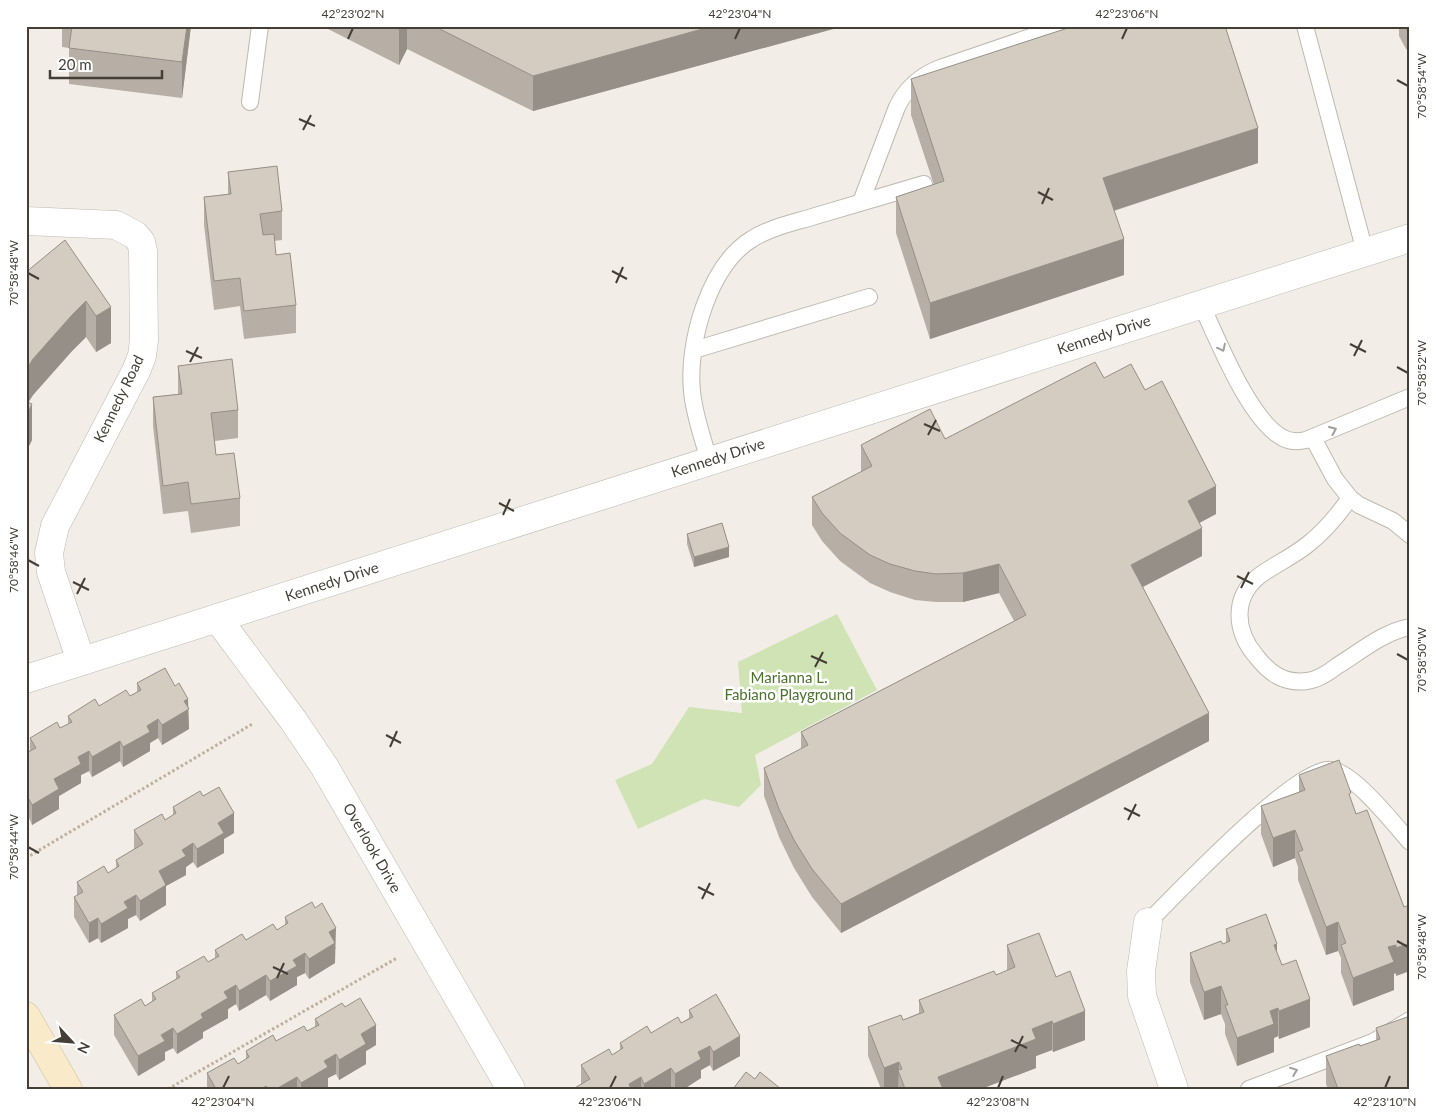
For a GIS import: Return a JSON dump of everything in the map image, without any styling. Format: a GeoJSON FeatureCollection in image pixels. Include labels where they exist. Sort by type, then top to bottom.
{"type":"FeatureCollection","features":[{"type":"Feature","properties":{"kind":"main road"},"geometry":{"type":"LineString","coordinates":[[26,1016],[68,1089]]}},
{"type":"Feature","properties":{"kind":"street","name":"Kennedy Road"},"geometry":{"type":"LineString","coordinates":[[26,221],[116,225],[135,235],[141,242],[143,251],[144,340],[142,356],[136,371],[59,517],[50,544],[51,572],[81,662]]}},
{"type":"Feature","properties":{"kind":"street","name":"Kennedy Drive"},"geometry":{"type":"LineString","coordinates":[[26,679],[1410,238]]}},
{"type":"Feature","properties":{"kind":"street","name":"Overlook Drive"},"geometry":{"type":"LineString","coordinates":[[217,618],[283,706],[324,766],[511,1089]]}},
{"type":"Feature","properties":{"kind":"street"},"geometry":{"type":"LineString","coordinates":[[1148,922],[1141,971],[1142,996],[1174,1089]]}},
{"type":"Feature","properties":{"kind":"lane"},"geometry":{"type":"LineString","coordinates":[[250,102],[260,26]]}},
{"type":"Feature","properties":{"kind":"lane"},"geometry":{"type":"LineString","coordinates":[[1305,26],[1365,252]]}},
{"type":"Feature","properties":{"kind":"lane"},"geometry":{"type":"LineString","coordinates":[[861,202],[896,107],[902,95],[910,86],[929,72],[1060,27]]}},
{"type":"Feature","properties":{"kind":"lane"},"geometry":{"type":"LineString","coordinates":[[709,461],[692,391],[694,350],[703,312],[710,293],[718,275],[737,249],[766,231],[924,184]]}},
{"type":"Feature","properties":{"kind":"lane"},"geometry":{"type":"LineString","coordinates":[[694,350],[869,297]]}},
{"type":"Feature","properties":{"kind":"lane"},"geometry":{"type":"LineString","coordinates":[[1201,304],[1247,399],[1276,433],[1290,440],[1298,442],[1313,438],[1410,397]]}},
{"type":"Feature","properties":{"kind":"lane"},"geometry":{"type":"LineString","coordinates":[[1313,438],[1335,479],[1350,498],[1359,505],[1393,521],[1410,535]]}},
{"type":"Feature","properties":{"kind":"lane"},"geometry":{"type":"LineString","coordinates":[[1350,498],[1330,523],[1307,546],[1259,577],[1242,596],[1238,620],[1247,643],[1253,653],[1271,673],[1289,680],[1309,681],[1321,677],[1378,640],[1403,628],[1410,627]]}},
{"type":"Feature","properties":{"kind":"lane"},"geometry":{"type":"LineString","coordinates":[[1148,922],[1260,813],[1305,780],[1324,771],[1332,770],[1350,780],[1374,802],[1410,842]]}},
{"type":"Feature","properties":{"kind":"lane"},"geometry":{"type":"LineString","coordinates":[[1249,1089],[1373,1042],[1410,1020]]}},
{"type":"Feature","properties":{"kind":"path"},"geometry":{"type":"LineString","coordinates":[[26,858],[283,706]]}},
{"type":"Feature","properties":{"kind":"path"},"geometry":{"type":"LineString","coordinates":[[168,1089],[426,941]]}},
{"type":"Feature","properties":{"kind":"green space","name":"Marianna L. Fabiano Playground"},"geometry":{"type":"Polygon","coordinates":[[[837,614],[877,690],[755,755],[761,785],[739,807],[704,799],[638,829],[615,780],[652,764],[689,707],[742,713],[738,662],[837,614]]]}},
{"type":"Feature","properties":{"kind":"building"},"geometry":{"type":"Polygon","coordinates":[[[72,26],[187,26],[182,62],[69,48],[72,26]]]}},
{"type":"Feature","properties":{"kind":"building"},"geometry":{"type":"Polygon","coordinates":[[[434,26],[713,26],[533,76],[434,26]]]}},
{"type":"Feature","properties":{"kind":"building"},"geometry":{"type":"Polygon","coordinates":[[[1074,26],[1225,26],[1258,128],[1103,178],[1124,239],[930,303],[896,197],[944,181],[911,79],[1074,26]]]}},
{"type":"Feature","properties":{"kind":"building"},"geometry":{"type":"Polygon","coordinates":[[[1404,26],[1410,26],[1410,32],[1406,29],[1404,26]]]}},
{"type":"Feature","properties":{"kind":"building"},"geometry":{"type":"Polygon","coordinates":[[[277,166],[282,211],[260,214],[263,235],[274,234],[276,255],[290,253],[296,305],[244,311],[240,278],[214,281],[204,197],[231,194],[228,172],[277,166]]]}},
{"type":"Feature","properties":{"kind":"building"},"geometry":{"type":"Polygon","coordinates":[[[65,240],[111,307],[96,316],[86,301],[33,359],[26,370],[26,273],[65,240]]]}},
{"type":"Feature","properties":{"kind":"building"},"geometry":{"type":"Polygon","coordinates":[[[232,359],[238,410],[211,413],[216,455],[234,453],[240,498],[191,504],[188,482],[163,486],[153,397],[182,394],[178,366],[232,359]]]}},
{"type":"Feature","properties":{"kind":"building"},"geometry":{"type":"Polygon","coordinates":[[[1095,362],[1104,378],[1131,364],[1145,390],[1162,381],[1216,486],[1188,501],[1202,528],[1131,565],[1209,713],[841,904],[812,869],[794,840],[779,809],[764,768],[808,745],[801,732],[1026,615],[999,564],[963,573],[936,574],[915,571],[890,564],[870,555],[840,533],[822,513],[812,497],[872,466],[861,445],[930,409],[945,439],[1095,362]]]}},
{"type":"Feature","properties":{"kind":"building"},"geometry":{"type":"Polygon","coordinates":[[[26,401],[32,404],[26,416],[26,401]]]}},
{"type":"Feature","properties":{"kind":"building"},"geometry":{"type":"Polygon","coordinates":[[[722,523],[729,547],[694,557],[687,534],[722,523]]]}},
{"type":"Feature","properties":{"kind":"building"},"geometry":{"type":"Polygon","coordinates":[[[165,668],[175,686],[179,683],[188,699],[184,701],[189,709],[162,725],[158,719],[147,726],[150,732],[123,747],[120,741],[92,757],[89,751],[78,757],[81,764],[54,779],[59,789],[32,805],[29,799],[26,800],[26,753],[36,748],[30,738],[57,722],[60,728],[72,722],[68,716],[95,699],[99,706],[126,690],[130,696],[141,690],[137,683],[165,668]]]}},
{"type":"Feature","properties":{"kind":"building"},"geometry":{"type":"Polygon","coordinates":[[[1339,760],[1351,793],[1349,794],[1356,814],[1367,810],[1404,907],[1410,905],[1410,943],[1396,948],[1396,945],[1388,947],[1394,962],[1353,978],[1341,945],[1346,943],[1338,922],[1326,927],[1298,852],[1303,850],[1295,830],[1273,838],[1261,806],[1305,790],[1299,775],[1339,760]]]}},
{"type":"Feature","properties":{"kind":"building"},"geometry":{"type":"Polygon","coordinates":[[[219,787],[234,813],[218,823],[224,833],[197,849],[193,843],[182,850],[186,856],[159,871],[166,885],[140,901],[136,895],[124,902],[128,908],[101,924],[98,918],[89,923],[74,897],[83,892],[77,882],[104,866],[108,873],[119,866],[116,860],[143,844],[134,830],[162,814],[165,820],[176,813],[173,807],[200,791],[203,796],[219,787]]]}},
{"type":"Feature","properties":{"kind":"building"},"geometry":{"type":"Polygon","coordinates":[[[312,902],[315,908],[322,903],[336,928],[329,932],[335,943],[309,959],[305,953],[293,960],[297,966],[270,981],[266,975],[239,991],[236,985],[224,992],[228,998],[201,1014],[203,1018],[177,1034],[173,1028],[161,1035],[165,1041],[138,1056],[114,1015],[141,999],[145,1006],[156,999],[152,993],[180,977],[176,972],[204,956],[208,962],[219,956],[215,950],[242,934],[246,940],[273,924],[277,930],[288,923],[285,917],[312,902]]]}},
{"type":"Feature","properties":{"kind":"building"},"geometry":{"type":"Polygon","coordinates":[[[1266,914],[1277,944],[1274,945],[1282,965],[1296,960],[1310,999],[1279,1011],[1278,1008],[1270,1011],[1274,1024],[1237,1038],[1225,1005],[1228,1005],[1221,986],[1204,992],[1190,953],[1221,941],[1223,944],[1230,941],[1226,929],[1266,914]]]}},
{"type":"Feature","properties":{"kind":"building"},"geometry":{"type":"Polygon","coordinates":[[[1039,933],[1056,977],[1070,971],[1085,1011],[1053,1024],[1052,1021],[1032,1029],[1036,1039],[938,1077],[943,1089],[905,1089],[898,1070],[902,1069],[899,1062],[884,1068],[868,1027],[901,1015],[903,1020],[924,1012],[919,1000],[994,971],[996,975],[1015,967],[1007,945],[1039,933]]]}},
{"type":"Feature","properties":{"kind":"building"},"geometry":{"type":"Polygon","coordinates":[[[716,994],[740,1036],[713,1052],[710,1046],[698,1052],[701,1059],[675,1074],[671,1068],[644,1084],[641,1077],[629,1084],[631,1089],[573,1089],[590,1079],[581,1065],[609,1049],[612,1055],[623,1048],[620,1043],[647,1026],[651,1033],[678,1017],[681,1023],[693,1017],[689,1010],[716,994]]]}},
{"type":"Feature","properties":{"kind":"building"},"geometry":{"type":"Polygon","coordinates":[[[360,998],[376,1025],[361,1034],[366,1044],[339,1060],[336,1054],[324,1061],[328,1067],[301,1083],[297,1077],[276,1089],[268,1089],[266,1086],[262,1089],[216,1089],[207,1073],[234,1058],[238,1064],[249,1057],[246,1051],[273,1035],[276,1041],[304,1026],[307,1031],[319,1025],[315,1019],[342,1003],[345,1007],[360,998]]]}},
{"type":"Feature","properties":{"kind":"building"},"geometry":{"type":"Polygon","coordinates":[[[1410,1016],[1410,1089],[1338,1089],[1326,1056],[1359,1044],[1360,1046],[1380,1039],[1376,1028],[1410,1016]]]}},
{"type":"Feature","properties":{"kind":"building"},"geometry":{"type":"Polygon","coordinates":[[[746,1072],[755,1079],[760,1072],[781,1089],[733,1089],[746,1072]]]}}]}
